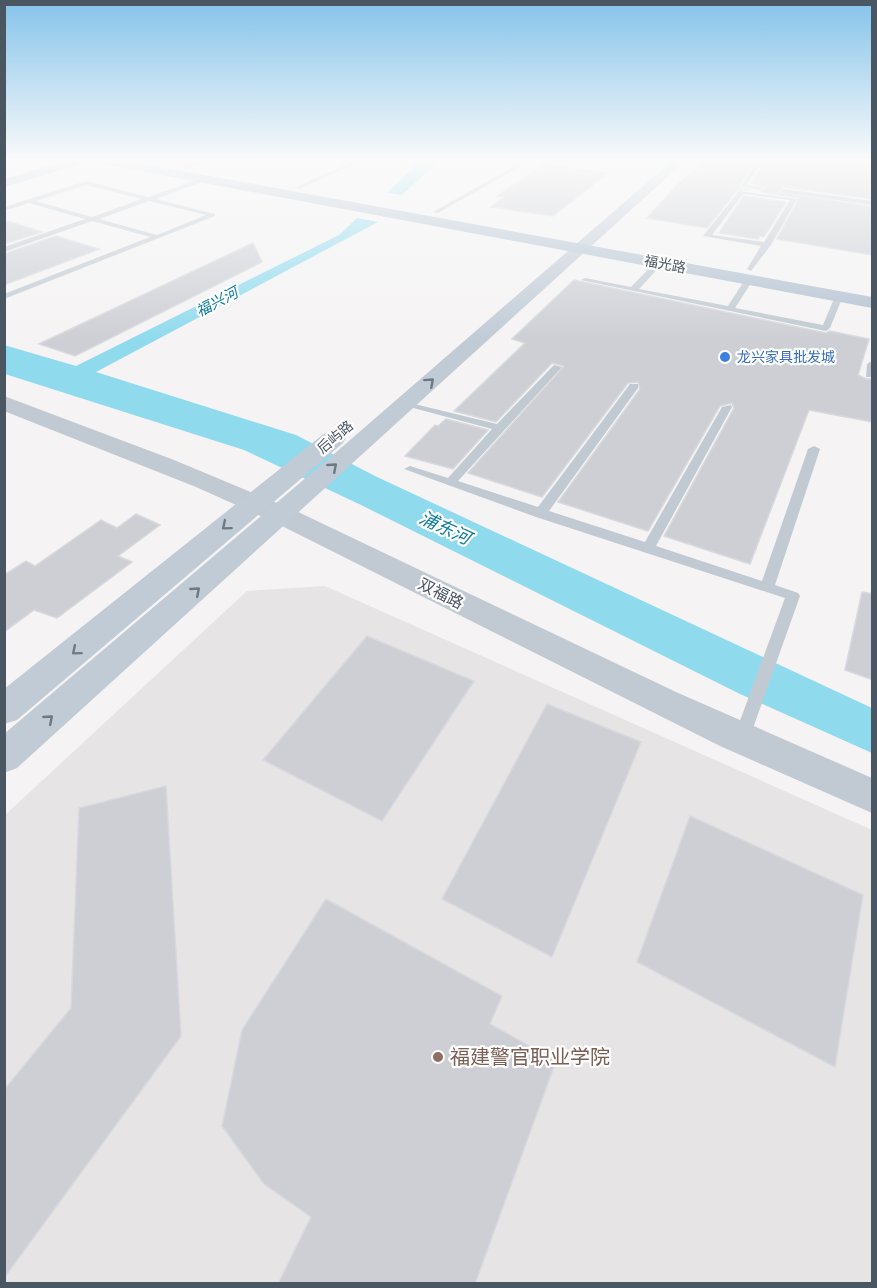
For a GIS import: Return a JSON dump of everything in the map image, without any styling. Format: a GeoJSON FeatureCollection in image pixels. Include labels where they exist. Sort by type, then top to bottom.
{"type":"FeatureCollection","features":[{"type":"Feature","properties":{"kind":"main road","name":"福光路"},"geometry":{"type":"LineString","coordinates":[[444,220],[750,274],[873,303]]}},
{"type":"Feature","properties":{"kind":"main road","name":"福光路"},"geometry":{"type":"LineString","coordinates":[[469,220],[659,263],[873,291]]}},
{"type":"Feature","properties":{"kind":"main road","name":"后屿路"},"geometry":{"type":"LineString","coordinates":[[267,509],[345,437],[406,403],[601,220]]}},
{"type":"Feature","properties":{"kind":"main road","name":"后屿路"},"geometry":{"type":"LineString","coordinates":[[448,342],[605,220]]}},
{"type":"Feature","properties":{"kind":"main road"},"geometry":{"type":"LineString","coordinates":[[4,710],[267,509]]}},
{"type":"Feature","properties":{"kind":"main road"},"geometry":{"type":"LineString","coordinates":[[4,757],[267,509]]}},
{"type":"Feature","properties":{"kind":"street","name":"双福路"},"geometry":{"type":"LineString","coordinates":[[4,403],[267,509],[741,740],[873,796]]}},
{"type":"Feature","properties":{"kind":"lane"},"geometry":{"type":"LineString","coordinates":[[4,250],[89,220]]}},
{"type":"Feature","properties":{"kind":"lane"},"geometry":{"type":"LineString","coordinates":[[96,220],[158,237]]}},
{"type":"Feature","properties":{"kind":"lane"},"geometry":{"type":"LineString","coordinates":[[4,297],[202,220]]}},
{"type":"Feature","properties":{"kind":"lane"},"geometry":{"type":"LineString","coordinates":[[719,220],[707,236],[767,245]]}},
{"type":"Feature","properties":{"kind":"lane"},"geometry":{"type":"LineString","coordinates":[[730,309],[782,220]]}},
{"type":"Feature","properties":{"kind":"lane"},"geometry":{"type":"LineString","coordinates":[[633,290],[659,263]]}},
{"type":"Feature","properties":{"kind":"lane"},"geometry":{"type":"LineString","coordinates":[[585,280],[826,328],[839,296]]}},
{"type":"Feature","properties":{"kind":"lane"},"geometry":{"type":"LineString","coordinates":[[451,482],[557,367]]}},
{"type":"Feature","properties":{"kind":"lane"},"geometry":{"type":"LineString","coordinates":[[540,514],[634,386]]}},
{"type":"Feature","properties":{"kind":"lane"},"geometry":{"type":"LineString","coordinates":[[406,403],[499,428]]}},
{"type":"Feature","properties":{"kind":"lane"},"geometry":{"type":"LineString","coordinates":[[648,549],[727,406]]}},
{"type":"Feature","properties":{"kind":"lane"},"geometry":{"type":"LineString","coordinates":[[766,587],[814,448]]}},
{"type":"Feature","properties":{"kind":"lane"},"geometry":{"type":"LineString","coordinates":[[410,469],[793,596],[741,740]]}},
{"type":"Feature","properties":{"kind":"shaded area","name":"福建警官职业学院"},"geometry":{"type":"Polygon","coordinates":[[[325,586],[872,830],[872,1283],[5,1284],[5,815],[247,591],[325,586]]]}},
{"type":"Feature","properties":{"kind":"water"},"geometry":{"type":"Polygon","coordinates":[[[355,220],[378,222],[96,372],[296,435],[375,476],[872,708],[872,753],[740,694],[359,504],[244,450],[5,374],[4,345],[76,366],[339,235],[355,220]]]}},
{"type":"Feature","properties":{"kind":"building"},"geometry":{"type":"Polygon","coordinates":[[[4,220],[42,232],[4,244],[4,220]]]}},
{"type":"Feature","properties":{"kind":"building"},"geometry":{"type":"Polygon","coordinates":[[[660,220],[713,220],[707,228],[660,220]]]}},
{"type":"Feature","properties":{"kind":"building"},"geometry":{"type":"Polygon","coordinates":[[[728,220],[775,220],[764,237],[760,236],[758,239],[719,233],[728,220]]]}},
{"type":"Feature","properties":{"kind":"building"},"geometry":{"type":"Polygon","coordinates":[[[787,220],[873,220],[873,255],[777,239],[787,220]]]}},
{"type":"Feature","properties":{"kind":"building"},"geometry":{"type":"Polygon","coordinates":[[[56,236],[99,249],[4,285],[4,254],[56,236]]]}},
{"type":"Feature","properties":{"kind":"building"},"geometry":{"type":"Polygon","coordinates":[[[253,243],[262,262],[75,356],[39,344],[253,243]]]}},
{"type":"Feature","properties":{"kind":"building"},"geometry":{"type":"Polygon","coordinates":[[[574,280],[826,333],[830,331],[869,339],[858,375],[866,379],[873,379],[873,422],[809,410],[750,564],[664,536],[734,408],[732,403],[720,406],[648,531],[558,502],[640,389],[638,382],[628,383],[542,497],[468,473],[564,366],[552,363],[496,422],[454,411],[525,343],[512,339],[574,280]]]}},
{"type":"Feature","properties":{"kind":"building"},"geometry":{"type":"Polygon","coordinates":[[[446,419],[488,430],[453,469],[405,456],[435,425],[438,426],[446,419]]]}},
{"type":"Feature","properties":{"kind":"building"},"geometry":{"type":"Polygon","coordinates":[[[136,514],[160,525],[118,556],[132,562],[57,618],[34,610],[4,632],[4,575],[26,561],[35,566],[101,520],[117,528],[136,514]]]}},
{"type":"Feature","properties":{"kind":"building"},"geometry":{"type":"Polygon","coordinates":[[[862,592],[873,594],[873,680],[845,670],[862,592]]]}},
{"type":"Feature","properties":{"kind":"building"},"geometry":{"type":"Polygon","coordinates":[[[367,636],[474,681],[382,821],[263,760],[367,636]]]}},
{"type":"Feature","properties":{"kind":"building"},"geometry":{"type":"Polygon","coordinates":[[[547,704],[641,742],[552,957],[442,899],[547,704]]]}},
{"type":"Feature","properties":{"kind":"building"},"geometry":{"type":"Polygon","coordinates":[[[166,786],[181,1036],[4,1278],[4,1090],[71,1008],[79,808],[166,786]]]}},
{"type":"Feature","properties":{"kind":"building"},"geometry":{"type":"Polygon","coordinates":[[[690,816],[863,895],[835,1067],[637,962],[690,816]]]}},
{"type":"Feature","properties":{"kind":"building"},"geometry":{"type":"Polygon","coordinates":[[[326,899],[502,996],[490,1024],[556,1061],[475,1284],[278,1284],[311,1217],[264,1184],[222,1126],[242,1030],[326,899]]]}},
{"type":"Feature","properties":{"kind":"place","name":"龙兴家具批发城"},"geometry":{"type":"Point","coordinates":[725,357]}},
{"type":"Feature","properties":{"kind":"place","name":"福建警官职业学院"},"geometry":{"type":"Point","coordinates":[438,1057]}},
{"type":"Feature","properties":{"kind":"water label","name":"福兴河"},"geometry":{"type":"Point","coordinates":[217,302]}},
{"type":"Feature","properties":{"kind":"water label","name":"浦东河"},"geometry":{"type":"Point","coordinates":[445,528]}}]}
